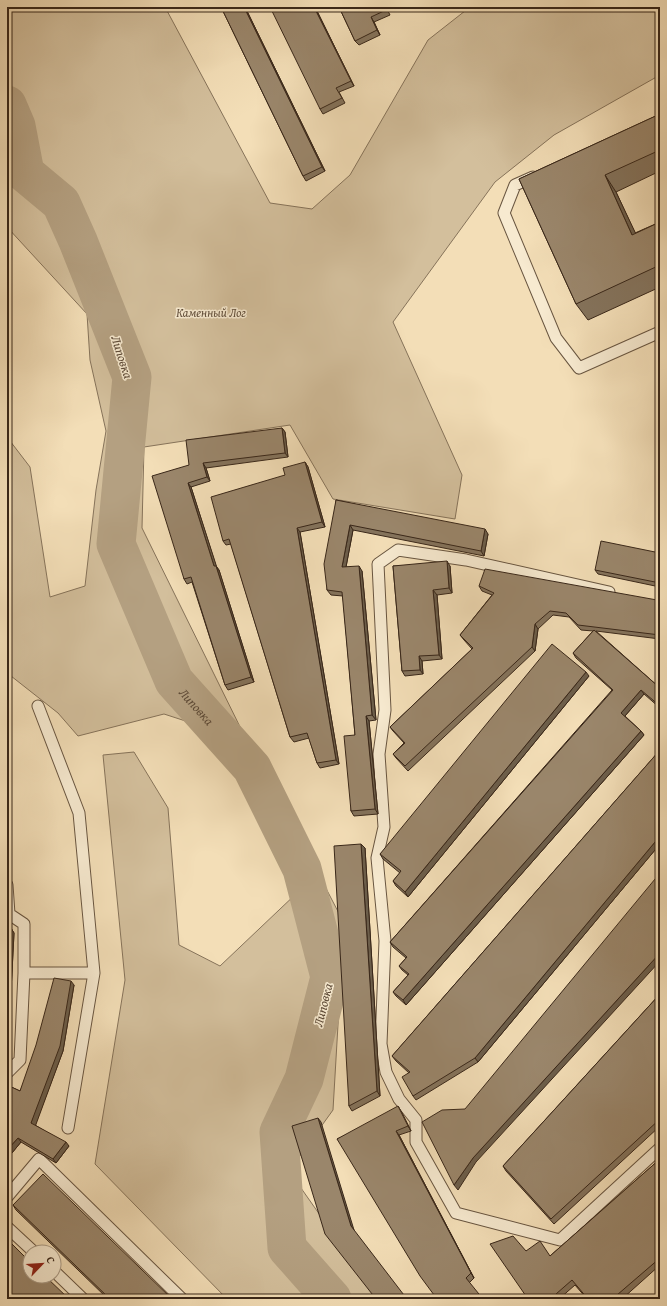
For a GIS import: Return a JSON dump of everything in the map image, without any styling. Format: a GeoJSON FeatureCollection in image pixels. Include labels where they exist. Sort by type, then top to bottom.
{"type":"FeatureCollection","features":[{"type":"Feature","properties":{"kind":"lane"},"geometry":{"type":"LineString","coordinates":[[544,171],[516,185],[504,213],[556,338],[579,368],[660,332]]}},
{"type":"Feature","properties":{"kind":"lane"},"geometry":{"type":"LineString","coordinates":[[621,594],[466,560],[398,550],[378,564],[385,710],[379,754],[384,827],[377,858],[385,941],[381,1044],[386,1072],[398,1099],[416,1120],[416,1142],[456,1213],[560,1240],[660,1148]]}},
{"type":"Feature","properties":{"kind":"lane"},"geometry":{"type":"LineString","coordinates":[[38,706],[79,813],[94,973],[68,1128]]}},
{"type":"Feature","properties":{"kind":"lane"},"geometry":{"type":"LineString","coordinates":[[7,885],[10,914],[24,924],[24,973],[20,1060],[7,1073]]}},
{"type":"Feature","properties":{"kind":"lane"},"geometry":{"type":"LineString","coordinates":[[24,973],[94,973]]}},
{"type":"Feature","properties":{"kind":"lane"},"geometry":{"type":"LineString","coordinates":[[7,1196],[39,1159],[182,1299]]}},
{"type":"Feature","properties":{"kind":"lane"},"geometry":{"type":"LineString","coordinates":[[7,1227],[25,1244]]}},
{"type":"Feature","properties":{"kind":"lane"},"geometry":{"type":"LineString","coordinates":[[62,1279],[83,1299]]}},
{"type":"Feature","properties":{"kind":"green space","name":"Каменный Лог"},"geometry":{"type":"Polygon","coordinates":[[[7,7],[165,7],[270,203],[312,209],[350,175],[428,40],[470,7],[660,7],[660,75],[554,135],[495,182],[393,322],[462,475],[455,519],[333,499],[290,425],[144,447],[142,528],[247,741],[164,714],[78,736],[58,713],[11,676],[11,591],[7,566],[7,437],[30,467],[50,597],[85,586],[96,490],[106,431],[90,360],[87,314],[7,227],[7,7]]]}},
{"type":"Feature","properties":{"kind":"green space"},"geometry":{"type":"Polygon","coordinates":[[[134,752],[168,808],[179,945],[220,966],[318,873],[344,923],[333,1110],[289,1171],[379,1299],[227,1299],[95,1164],[125,980],[103,755],[134,752]]]}},
{"type":"Feature","properties":{"kind":"building"},"geometry":{"type":"Polygon","coordinates":[[[221,7],[244,7],[322,167],[303,176],[221,7]]]}},
{"type":"Feature","properties":{"kind":"building"},"geometry":{"type":"Polygon","coordinates":[[[270,7],[314,7],[351,81],[336,88],[342,98],[320,109],[270,7]]]}},
{"type":"Feature","properties":{"kind":"building"},"geometry":{"type":"Polygon","coordinates":[[[339,7],[385,7],[386,10],[371,17],[377,30],[355,41],[339,7]]]}},
{"type":"Feature","properties":{"kind":"building"},"geometry":{"type":"Polygon","coordinates":[[[660,114],[660,150],[605,175],[632,235],[660,222],[660,265],[576,304],[519,179],[660,114]]]}},
{"type":"Feature","properties":{"kind":"building"},"geometry":{"type":"Polygon","coordinates":[[[282,428],[285,453],[203,463],[207,477],[188,483],[251,677],[225,685],[191,577],[184,579],[152,476],[189,465],[186,440],[282,428]]]}},
{"type":"Feature","properties":{"kind":"building"},"geometry":{"type":"Polygon","coordinates":[[[305,462],[322,522],[297,528],[336,760],[317,763],[307,733],[290,737],[229,539],[223,541],[211,497],[285,475],[283,468],[305,462]]]}},
{"type":"Feature","properties":{"kind":"building"},"geometry":{"type":"Polygon","coordinates":[[[336,500],[485,529],[481,551],[350,525],[342,567],[359,566],[372,715],[366,716],[375,809],[351,811],[344,736],[355,735],[342,592],[327,590],[324,564],[336,500]]]}},
{"type":"Feature","properties":{"kind":"building"},"geometry":{"type":"Polygon","coordinates":[[[601,541],[660,553],[660,583],[595,570],[601,541]]]}},
{"type":"Feature","properties":{"kind":"building"},"geometry":{"type":"Polygon","coordinates":[[[447,561],[449,588],[433,590],[439,655],[419,656],[420,670],[402,671],[393,566],[447,561]]]}},
{"type":"Feature","properties":{"kind":"building"},"geometry":{"type":"Polygon","coordinates":[[[485,569],[660,601],[660,635],[578,625],[566,613],[550,611],[535,624],[532,647],[405,766],[393,754],[405,743],[390,727],[473,648],[460,635],[494,593],[479,586],[485,569]]]}},
{"type":"Feature","properties":{"kind":"building"},"geometry":{"type":"Polygon","coordinates":[[[594,630],[660,688],[660,706],[641,690],[621,713],[641,731],[403,1000],[393,992],[409,974],[399,966],[407,957],[390,942],[613,690],[573,653],[594,630]]]}},
{"type":"Feature","properties":{"kind":"building"},"geometry":{"type":"Polygon","coordinates":[[[552,644],[586,672],[405,892],[393,881],[401,871],[380,854],[552,644]]]}},
{"type":"Feature","properties":{"kind":"building"},"geometry":{"type":"Polygon","coordinates":[[[660,734],[660,741],[656,738],[660,734]]]}},
{"type":"Feature","properties":{"kind":"building"},"geometry":{"type":"Polygon","coordinates":[[[660,750],[660,836],[475,1058],[413,1096],[402,1077],[410,1072],[392,1056],[660,750]]]}},
{"type":"Feature","properties":{"kind":"building"},"geometry":{"type":"Polygon","coordinates":[[[361,844],[377,1091],[349,1106],[334,846],[361,844]]]}},
{"type":"Feature","properties":{"kind":"building"},"geometry":{"type":"Polygon","coordinates":[[[660,873],[660,953],[473,1158],[454,1185],[422,1122],[442,1110],[465,1109],[660,873]]]}},
{"type":"Feature","properties":{"kind":"building"},"geometry":{"type":"Polygon","coordinates":[[[7,928],[11,928],[8,986],[7,986],[7,928]]]}},
{"type":"Feature","properties":{"kind":"building"},"geometry":{"type":"Polygon","coordinates":[[[54,978],[71,981],[60,1046],[31,1123],[66,1142],[53,1159],[18,1138],[7,1150],[7,1085],[20,1091],[36,1045],[54,978]]]}},
{"type":"Feature","properties":{"kind":"building"},"geometry":{"type":"Polygon","coordinates":[[[660,994],[660,1119],[551,1219],[503,1166],[660,994]]]}},
{"type":"Feature","properties":{"kind":"building"},"geometry":{"type":"Polygon","coordinates":[[[398,1106],[408,1126],[396,1131],[471,1273],[466,1278],[483,1299],[437,1299],[420,1276],[337,1139],[398,1106]]]}},
{"type":"Feature","properties":{"kind":"building"},"geometry":{"type":"Polygon","coordinates":[[[318,1118],[351,1226],[407,1299],[376,1299],[325,1234],[292,1126],[318,1118]]]}},
{"type":"Feature","properties":{"kind":"building"},"geometry":{"type":"Polygon","coordinates":[[[660,1159],[660,1258],[617,1295],[621,1299],[588,1299],[572,1280],[556,1294],[560,1299],[528,1299],[490,1244],[513,1236],[526,1251],[540,1241],[550,1256],[660,1159]]]}},
{"type":"Feature","properties":{"kind":"building"},"geometry":{"type":"Polygon","coordinates":[[[43,1174],[172,1299],[110,1299],[62,1252],[62,1244],[53,1244],[13,1205],[43,1174]]]}},
{"type":"Feature","properties":{"kind":"building"},"geometry":{"type":"Polygon","coordinates":[[[7,1239],[22,1254],[22,1284],[53,1284],[69,1299],[7,1299],[7,1239]]]}},
{"type":"Feature","properties":{"kind":"waterway","name":"Липовка"},"geometry":{"type":"LineString","coordinates":[[7,105],[16,126],[25,173],[61,203],[78,241],[132,377],[116,544],[174,681],[252,768],[302,869],[330,977],[304,1079],[279,1132],[287,1248],[332,1299]]}}]}
